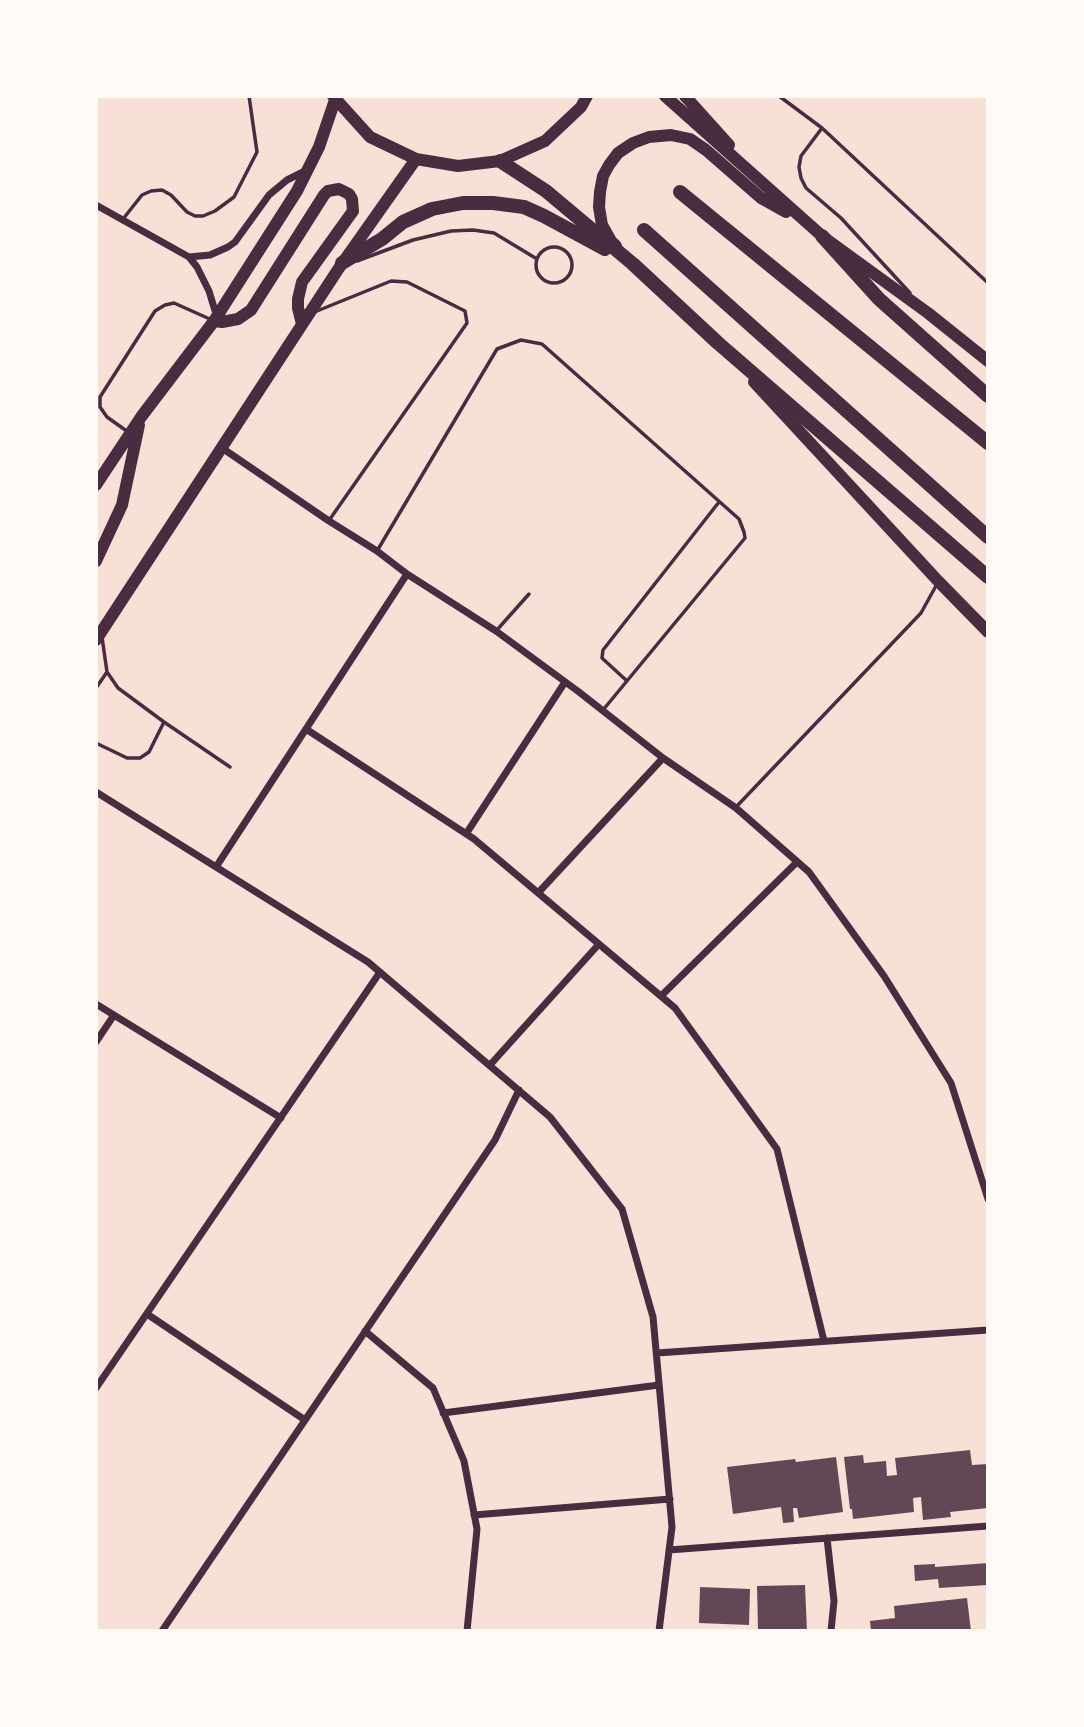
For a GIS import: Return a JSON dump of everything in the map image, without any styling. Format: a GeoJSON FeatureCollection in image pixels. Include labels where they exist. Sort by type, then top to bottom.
{"type":"FeatureCollection","features":[{"type":"Feature","properties":{"kind":"highway"},"geometry":{"type":"LineString","coordinates":[[500,161],[546,191],[633,264],[718,343],[988,578]]}},
{"type":"Feature","properties":{"kind":"highway"},"geometry":{"type":"LineString","coordinates":[[680,192],[988,443]]}},
{"type":"Feature","properties":{"kind":"highway"},"geometry":{"type":"LineString","coordinates":[[341,266],[403,222],[432,209],[463,203],[524,207],[633,264]]}},
{"type":"Feature","properties":{"kind":"highway"},"geometry":{"type":"LineString","coordinates":[[644,230],[988,537]]}},
{"type":"Feature","properties":{"kind":"highway"},"geometry":{"type":"LineString","coordinates":[[822,236],[879,299],[988,396]]}},
{"type":"Feature","properties":{"kind":"main road"},"geometry":{"type":"LineString","coordinates":[[334,98],[370,137],[416,159],[458,166],[500,161],[545,141],[580,107],[587,96]]}},
{"type":"Feature","properties":{"kind":"main road"},"geometry":{"type":"LineString","coordinates":[[665,96],[822,236],[988,360]]}},
{"type":"Feature","properties":{"kind":"main road"},"geometry":{"type":"LineString","coordinates":[[685,96],[769,190]]}},
{"type":"Feature","properties":{"kind":"main road"},"geometry":{"type":"LineString","coordinates":[[96,485],[141,417],[215,318],[297,191],[324,135],[334,98]]}},
{"type":"Feature","properties":{"kind":"main road"},"geometry":{"type":"LineString","coordinates":[[633,264],[611,241],[602,225],[600,192],[608,165],[618,153],[649,137],[671,135],[690,139],[706,149],[761,198],[808,224]]}},
{"type":"Feature","properties":{"kind":"main road"},"geometry":{"type":"LineString","coordinates":[[99,636],[305,320],[416,159]]}},
{"type":"Feature","properties":{"kind":"main road"},"geometry":{"type":"LineString","coordinates":[[215,318],[222,322],[238,318],[251,310],[324,195],[339,189],[349,194],[353,211],[302,282],[298,308],[305,320]]}},
{"type":"Feature","properties":{"kind":"main road"},"geometry":{"type":"LineString","coordinates":[[718,343],[988,632]]}},
{"type":"Feature","properties":{"kind":"main road"},"geometry":{"type":"LineString","coordinates":[[96,561],[122,505],[141,417]]}},
{"type":"Feature","properties":{"kind":"street"},"geometry":{"type":"LineString","coordinates":[[189,257],[210,255],[235,242],[269,195],[288,180],[309,169]]}},
{"type":"Feature","properties":{"kind":"street"},"geometry":{"type":"LineString","coordinates":[[96,205],[189,257],[209,291],[215,318]]}},
{"type":"Feature","properties":{"kind":"street"},"geometry":{"type":"LineString","coordinates":[[222,448],[377,551],[407,575],[496,631],[663,758],[736,808],[808,872],[884,976],[951,1083],[988,1199]]}},
{"type":"Feature","properties":{"kind":"street"},"geometry":{"type":"LineString","coordinates":[[216,867],[407,575]]}},
{"type":"Feature","properties":{"kind":"street"},"geometry":{"type":"LineString","coordinates":[[466,834],[565,682]]}},
{"type":"Feature","properties":{"kind":"street"},"geometry":{"type":"LineString","coordinates":[[306,729],[466,834],[675,1007],[777,1149],[824,1341]]}},
{"type":"Feature","properties":{"kind":"street"},"geometry":{"type":"LineString","coordinates":[[538,893],[663,758]]}},
{"type":"Feature","properties":{"kind":"street"},"geometry":{"type":"LineString","coordinates":[[96,792],[368,962],[550,1117],[622,1209],[653,1317],[673,1527],[659,1631]]}},
{"type":"Feature","properties":{"kind":"street"},"geometry":{"type":"LineString","coordinates":[[661,996],[796,863]]}},
{"type":"Feature","properties":{"kind":"street"},"geometry":{"type":"LineString","coordinates":[[490,1065],[599,944]]}},
{"type":"Feature","properties":{"kind":"street"},"geometry":{"type":"LineString","coordinates":[[96,1388],[380,972]]}},
{"type":"Feature","properties":{"kind":"street"},"geometry":{"type":"LineString","coordinates":[[96,1004],[281,1118]]}},
{"type":"Feature","properties":{"kind":"street"},"geometry":{"type":"LineString","coordinates":[[96,1042],[114,1015]]}},
{"type":"Feature","properties":{"kind":"street"},"geometry":{"type":"LineString","coordinates":[[162,1631],[495,1140],[519,1090]]}},
{"type":"Feature","properties":{"kind":"street"},"geometry":{"type":"LineString","coordinates":[[146,1314],[305,1420]]}},
{"type":"Feature","properties":{"kind":"street"},"geometry":{"type":"LineString","coordinates":[[657,1353],[988,1330]]}},
{"type":"Feature","properties":{"kind":"street"},"geometry":{"type":"LineString","coordinates":[[365,1331],[433,1388],[464,1461],[477,1529],[467,1631]]}},
{"type":"Feature","properties":{"kind":"street"},"geometry":{"type":"LineString","coordinates":[[443,1413],[659,1385]]}},
{"type":"Feature","properties":{"kind":"street"},"geometry":{"type":"LineString","coordinates":[[474,1515],[670,1499]]}},
{"type":"Feature","properties":{"kind":"street"},"geometry":{"type":"LineString","coordinates":[[669,1550],[988,1526]]}},
{"type":"Feature","properties":{"kind":"street"},"geometry":{"type":"LineString","coordinates":[[827,1538],[834,1601],[831,1631]]}},
{"type":"Feature","properties":{"kind":"lane"},"geometry":{"type":"LineString","coordinates":[[123,219],[142,195],[150,191],[162,190],[171,195],[195,216],[215,211],[234,197],[257,152],[249,96]]}},
{"type":"Feature","properties":{"kind":"lane"},"geometry":{"type":"LineString","coordinates":[[779,96],[822,128],[988,283]]}},
{"type":"Feature","properties":{"kind":"lane"},"geometry":{"type":"LineString","coordinates":[[822,128],[801,156],[799,167],[806,188],[841,218],[928,313]]}},
{"type":"Feature","properties":{"kind":"lane"},"geometry":{"type":"LineString","coordinates":[[341,266],[413,240],[451,231],[473,230],[494,233],[537,259]]}},
{"type":"Feature","properties":{"kind":"lane"},"geometry":{"type":"LineString","coordinates":[[556,247],[567,253],[572,270],[560,283],[548,283],[536,271],[537,259],[545,250],[556,247]]}},
{"type":"Feature","properties":{"kind":"lane"},"geometry":{"type":"LineString","coordinates":[[305,320],[391,281],[407,282],[429,292],[465,312],[467,323],[329,521]]}},
{"type":"Feature","properties":{"kind":"lane"},"geometry":{"type":"LineString","coordinates":[[130,434],[107,417],[100,407],[100,397],[155,312],[164,305],[174,303],[215,318]]}},
{"type":"Feature","properties":{"kind":"lane"},"geometry":{"type":"LineString","coordinates":[[377,551],[497,349],[521,340],[542,344],[739,519],[744,532],[745,538],[603,710]]}},
{"type":"Feature","properties":{"kind":"lane"},"geometry":{"type":"LineString","coordinates":[[627,681],[602,658],[603,650],[719,502]]}},
{"type":"Feature","properties":{"kind":"lane"},"geometry":{"type":"LineString","coordinates":[[736,808],[921,613],[939,582]]}},
{"type":"Feature","properties":{"kind":"lane"},"geometry":{"type":"LineString","coordinates":[[496,631],[528,594]]}},
{"type":"Feature","properties":{"kind":"lane"},"geometry":{"type":"LineString","coordinates":[[99,636],[107,672],[118,688],[230,767]]}},
{"type":"Feature","properties":{"kind":"lane"},"geometry":{"type":"LineString","coordinates":[[96,688],[107,672]]}},
{"type":"Feature","properties":{"kind":"lane"},"geometry":{"type":"LineString","coordinates":[[96,743],[127,758],[140,758],[149,752],[164,722]]}},
{"type":"Feature","properties":{"kind":"building"},"geometry":{"type":"Polygon","coordinates":[[[970,1450],[972,1465],[988,1464],[988,1508],[950,1512],[951,1517],[923,1520],[921,1497],[913,1498],[914,1512],[853,1519],[844,1457],[863,1455],[864,1463],[886,1461],[887,1476],[897,1475],[895,1458],[970,1450]]]}},
{"type":"Feature","properties":{"kind":"building"},"geometry":{"type":"Polygon","coordinates":[[[836,1457],[843,1512],[799,1518],[797,1508],[793,1508],[794,1522],[783,1523],[781,1507],[733,1514],[727,1467],[836,1457]]]}},
{"type":"Feature","properties":{"kind":"building"},"geometry":{"type":"Polygon","coordinates":[[[988,1563],[988,1585],[939,1588],[938,1579],[915,1581],[914,1565],[935,1564],[935,1567],[988,1563]]]}},
{"type":"Feature","properties":{"kind":"building"},"geometry":{"type":"Polygon","coordinates":[[[805,1585],[807,1631],[758,1631],[757,1586],[805,1585]]]}},
{"type":"Feature","properties":{"kind":"building"},"geometry":{"type":"Polygon","coordinates":[[[700,1587],[750,1589],[749,1625],[699,1623],[700,1587]]]}},
{"type":"Feature","properties":{"kind":"building"},"geometry":{"type":"Polygon","coordinates":[[[967,1598],[971,1631],[871,1631],[870,1621],[895,1618],[894,1606],[967,1598]]]}}]}
